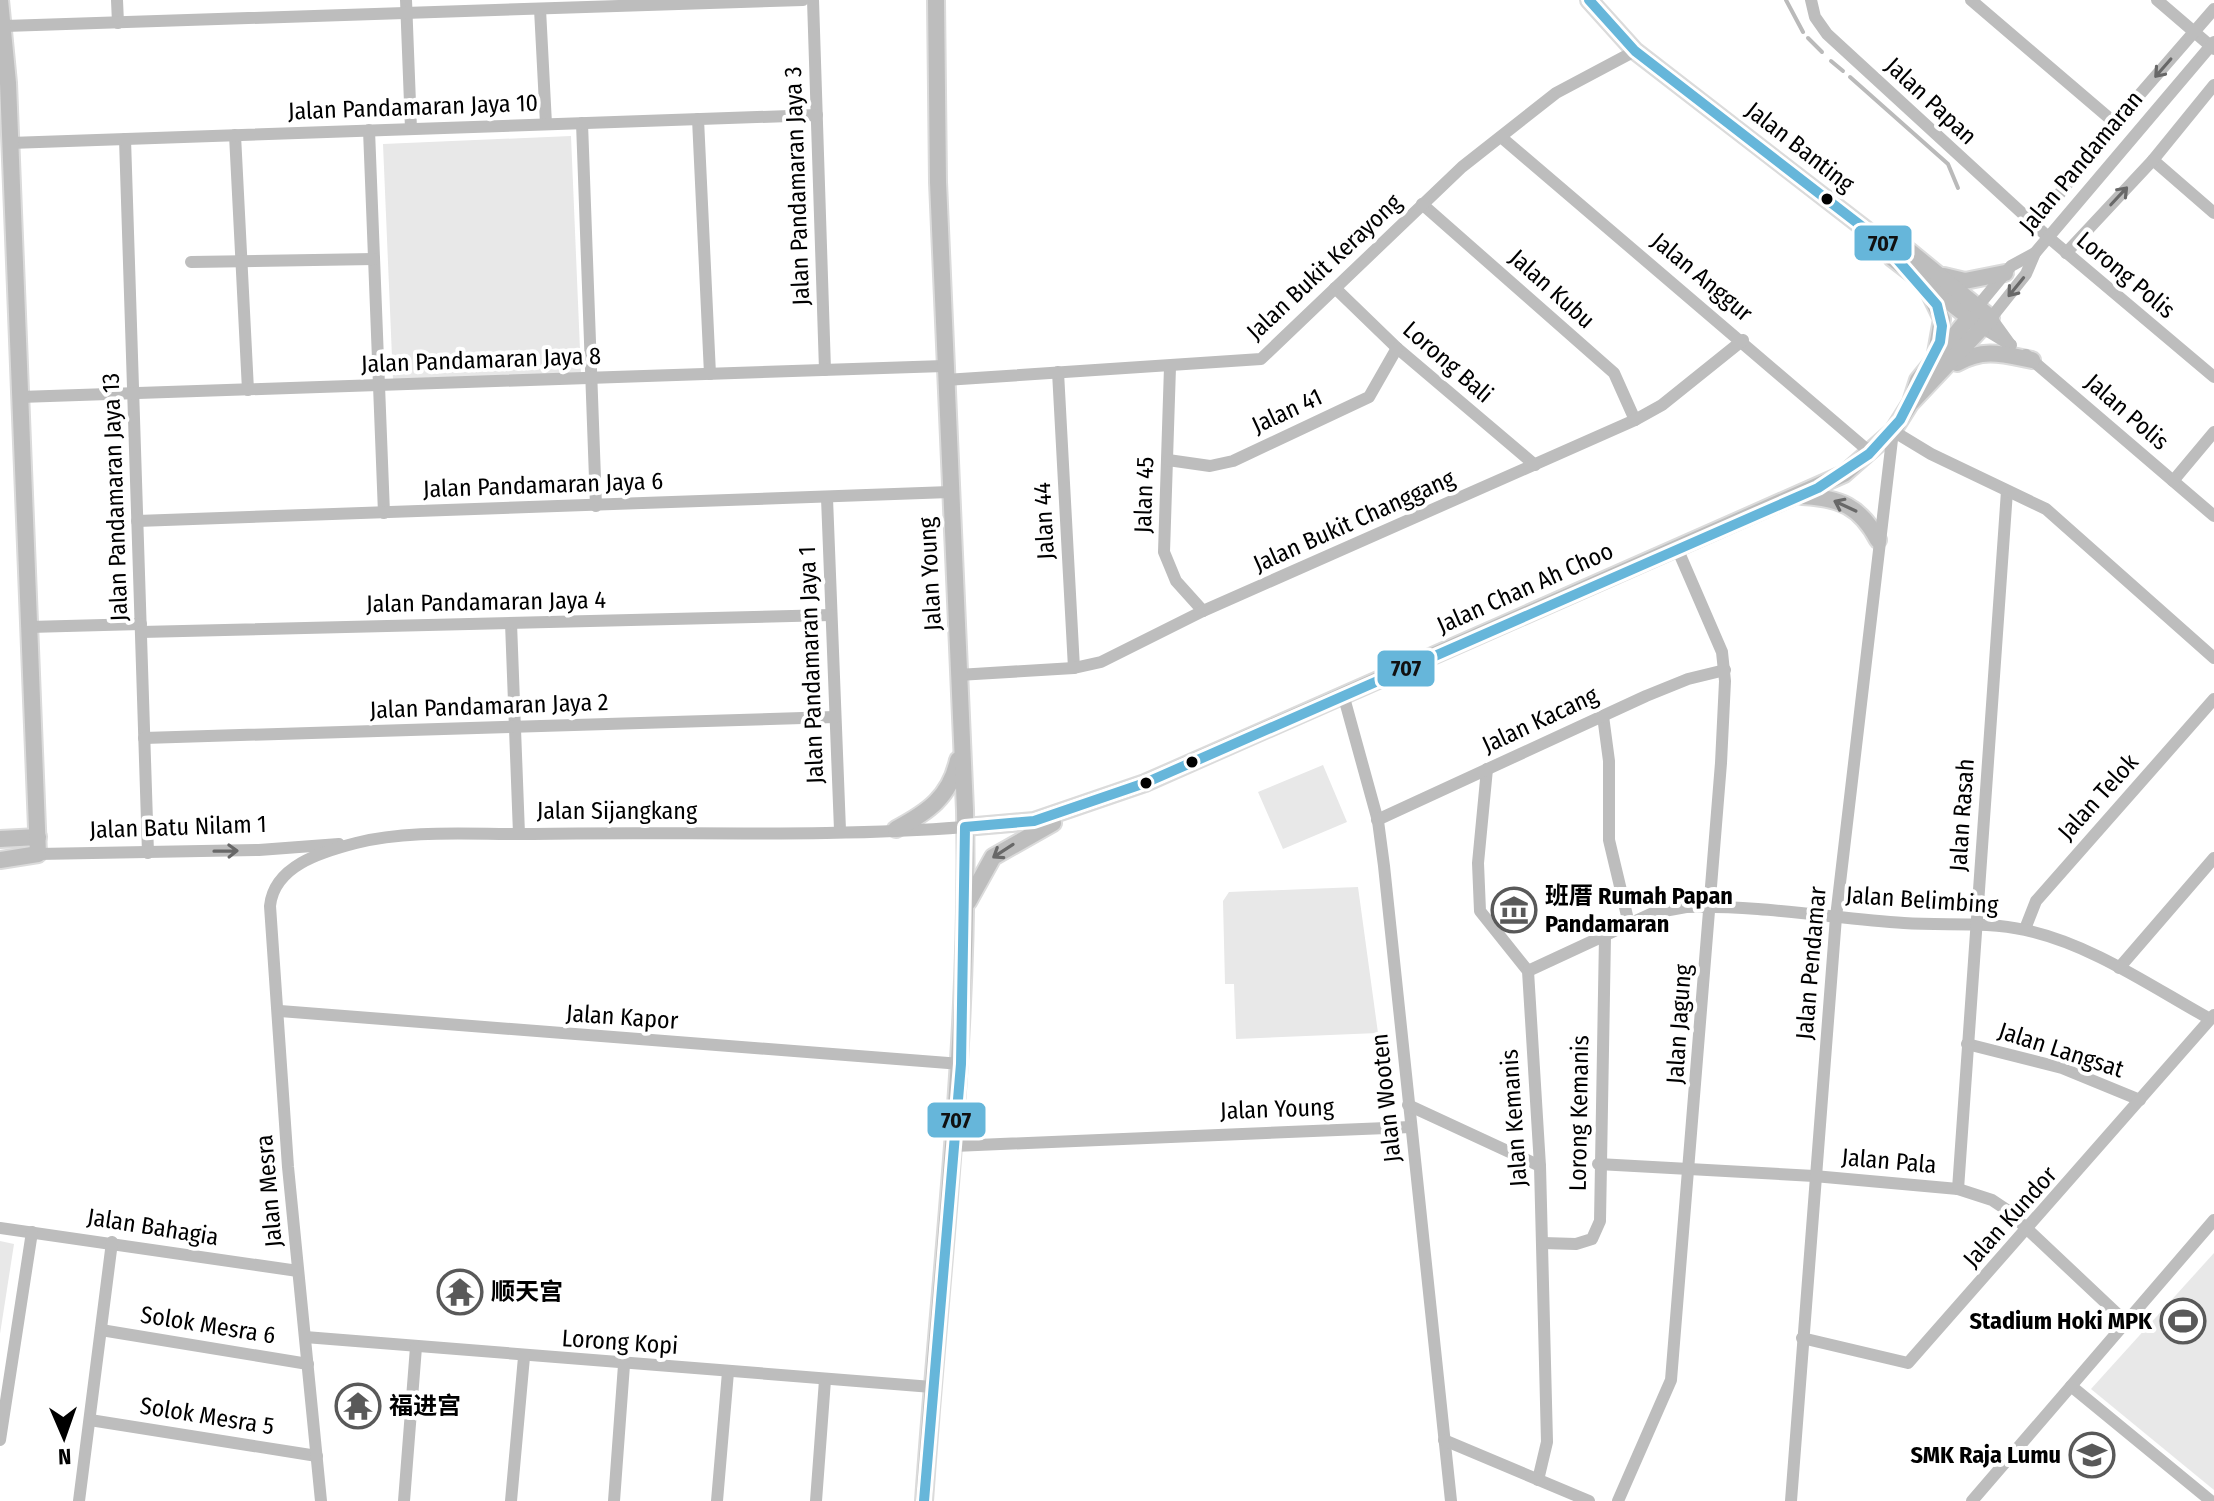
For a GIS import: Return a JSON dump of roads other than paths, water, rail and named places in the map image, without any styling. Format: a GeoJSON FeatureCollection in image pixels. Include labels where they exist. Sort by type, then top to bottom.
{"type":"FeatureCollection","features":[{"type":"Feature","properties":{"kind":"main road"},"geometry":{"type":"LineString","coordinates":[[0,0],[5,26],[4,83],[10,143],[38,846]]}},
{"type":"Feature","properties":{"kind":"main road","name":"Jalan Young"},"geometry":{"type":"LineString","coordinates":[[924,1501],[961,1064],[966,907],[945,373],[936,0]]}},
{"type":"Feature","properties":{"kind":"main road","name":"Jalan Banting"},"geometry":{"type":"LineString","coordinates":[[1589,0],[1635,51],[1882,242],[1892,258],[1932,279],[1980,317]]}},
{"type":"Feature","properties":{"kind":"main road"},"geometry":{"type":"LineString","coordinates":[[1939,364],[1942,319],[1932,279],[1965,281],[2010,267]]}},
{"type":"Feature","properties":{"kind":"main road"},"geometry":{"type":"LineString","coordinates":[[1871,453],[1893,431],[1910,404],[1918,380],[1939,364],[1980,317]]}},
{"type":"Feature","properties":{"kind":"main road"},"geometry":{"type":"LineString","coordinates":[[1939,364],[1989,351],[2032,360]]}},
{"type":"Feature","properties":{"kind":"main road","name":"Jalan Chan Ah Choo"},"geometry":{"type":"LineString","coordinates":[[965,827],[1034,821],[1157,778],[1798,496],[1844,474],[1871,453]]}},
{"type":"Feature","properties":{"kind":"main road"},"geometry":{"type":"LineString","coordinates":[[1798,496],[1819,497],[1847,505],[1866,517],[1878,540]]}},
{"type":"Feature","properties":{"kind":"main road"},"geometry":{"type":"LineString","coordinates":[[896,829],[939,802],[956,771],[962,745]]}},
{"type":"Feature","properties":{"kind":"main road"},"geometry":{"type":"LineString","coordinates":[[966,907],[993,857],[1097,801]]}},
{"type":"Feature","properties":{"kind":"main road","name":"Jalan Batu Nilam 1"},"geometry":{"type":"LineString","coordinates":[[0,839],[38,846]]}},
{"type":"Feature","properties":{"kind":"main road","name":"Jalan Batu Nilam 1"},"geometry":{"type":"LineString","coordinates":[[0,860],[38,846]]}},
{"type":"Feature","properties":{"kind":"street"},"geometry":{"type":"LineString","coordinates":[[117,0],[118,23]]}},
{"type":"Feature","properties":{"kind":"street"},"geometry":{"type":"LineString","coordinates":[[5,26],[118,23],[407,6],[540,9],[803,0]]}},
{"type":"Feature","properties":{"kind":"street","name":"Jalan Pandamaran Jaya 3"},"geometry":{"type":"LineString","coordinates":[[813,0],[825,370]]}},
{"type":"Feature","properties":{"kind":"street","name":"Jalan Papan"},"geometry":{"type":"LineString","coordinates":[[1811,0],[1815,17],[1827,34],[2048,237]]}},
{"type":"Feature","properties":{"kind":"street"},"geometry":{"type":"LineString","coordinates":[[1971,0],[2115,123]]}},
{"type":"Feature","properties":{"kind":"street"},"geometry":{"type":"LineString","coordinates":[[2157,0],[2213,46]]}},
{"type":"Feature","properties":{"kind":"street"},"geometry":{"type":"LineString","coordinates":[[407,6],[411,129]]}},
{"type":"Feature","properties":{"kind":"street"},"geometry":{"type":"LineString","coordinates":[[540,9],[546,124]]}},
{"type":"Feature","properties":{"kind":"street"},"geometry":{"type":"LineString","coordinates":[[2035,225],[2115,123],[2214,9]]}},
{"type":"Feature","properties":{"kind":"street","name":"Jalan Pandamaran"},"geometry":{"type":"LineString","coordinates":[[1980,317],[2026,274],[2035,253],[2048,237],[2213,46]]}},
{"type":"Feature","properties":{"kind":"street","name":"Jalan Bukit Kerayong"},"geometry":{"type":"LineString","coordinates":[[945,373],[1058,372],[1261,359],[1422,204],[1501,137],[1556,93],[1635,51]]}},
{"type":"Feature","properties":{"kind":"street"},"geometry":{"type":"LineString","coordinates":[[2066,253],[2153,160],[2214,85]]}},
{"type":"Feature","properties":{"kind":"street","name":"Jalan Pandamaran Jaya 10"},"geometry":{"type":"LineString","coordinates":[[10,143],[817,115]]}},
{"type":"Feature","properties":{"kind":"street"},"geometry":{"type":"LineString","coordinates":[[698,119],[710,374]]}},
{"type":"Feature","properties":{"kind":"street"},"geometry":{"type":"LineString","coordinates":[[582,123],[596,506]]}},
{"type":"Feature","properties":{"kind":"street"},"geometry":{"type":"LineString","coordinates":[[369,130],[384,513]]}},
{"type":"Feature","properties":{"kind":"street"},"geometry":{"type":"LineString","coordinates":[[235,135],[248,390]]}},
{"type":"Feature","properties":{"kind":"street","name":"Jalan Anggur"},"geometry":{"type":"LineString","coordinates":[[1501,137],[1743,340],[1871,453]]}},
{"type":"Feature","properties":{"kind":"street","name":"Jalan Pandamaran Jaya 13"},"geometry":{"type":"LineString","coordinates":[[125,139],[148,853]]}},
{"type":"Feature","properties":{"kind":"street"},"geometry":{"type":"LineString","coordinates":[[2153,160],[2214,213]]}},
{"type":"Feature","properties":{"kind":"street","name":"Jalan Kubu"},"geometry":{"type":"LineString","coordinates":[[1422,204],[1614,373],[1635,420]]}},
{"type":"Feature","properties":{"kind":"street","name":"Lorong Polis"},"geometry":{"type":"LineString","coordinates":[[2048,237],[2214,377]]}},
{"type":"Feature","properties":{"kind":"street"},"geometry":{"type":"LineString","coordinates":[[1980,317],[2010,267],[2035,253]]}},
{"type":"Feature","properties":{"kind":"street"},"geometry":{"type":"LineString","coordinates":[[191,262],[374,259]]}},
{"type":"Feature","properties":{"kind":"street","name":"Lorong Bali"},"geometry":{"type":"LineString","coordinates":[[1335,288],[1397,348],[1535,465]]}},
{"type":"Feature","properties":{"kind":"street","name":"Jalan Polis"},"geometry":{"type":"LineString","coordinates":[[1980,317],[2214,516]]}},
{"type":"Feature","properties":{"kind":"street","name":"Jalan Bukit Changgang"},"geometry":{"type":"LineString","coordinates":[[958,675],[1074,668],[1101,662],[1203,611],[1635,420],[1662,405],[1743,340]]}},
{"type":"Feature","properties":{"kind":"street","name":"Jalan 41"},"geometry":{"type":"LineString","coordinates":[[1168,460],[1210,466],[1233,461],[1369,397],[1397,348]]}},
{"type":"Feature","properties":{"kind":"street","name":"Jalan 45"},"geometry":{"type":"LineString","coordinates":[[1170,367],[1164,552],[1168,568],[1203,611]]}},
{"type":"Feature","properties":{"kind":"street","name":"Jalan Pandamaran Jaya 8"},"geometry":{"type":"LineString","coordinates":[[20,397],[825,370],[945,373]]}},
{"type":"Feature","properties":{"kind":"street","name":"Jalan 44"},"geometry":{"type":"LineString","coordinates":[[1058,372],[1074,668]]}},
{"type":"Feature","properties":{"kind":"street"},"geometry":{"type":"LineString","coordinates":[[1893,431],[1931,454],[2046,509],[2214,658]]}},
{"type":"Feature","properties":{"kind":"street","name":"Jalan Pendamar"},"geometry":{"type":"LineString","coordinates":[[1791,1501],[1836,917],[1893,431]]}},
{"type":"Feature","properties":{"kind":"street"},"geometry":{"type":"LineString","coordinates":[[2173,481],[2214,432]]}},
{"type":"Feature","properties":{"kind":"street","name":"Jalan Rasah"},"geometry":{"type":"LineString","coordinates":[[1958,1189],[2007,491]]}},
{"type":"Feature","properties":{"kind":"street","name":"Jalan Pandamaran Jaya 6"},"geometry":{"type":"LineString","coordinates":[[137,521],[950,492]]}},
{"type":"Feature","properties":{"kind":"street","name":"Jalan Pandamaran Jaya 1"},"geometry":{"type":"LineString","coordinates":[[827,498],[840,830]]}},
{"type":"Feature","properties":{"kind":"street","name":"Jalan Jagung"},"geometry":{"type":"LineString","coordinates":[[1618,1501],[1671,1380],[1691,1169],[1725,670],[1713,625],[1677,548]]}},
{"type":"Feature","properties":{"kind":"street","name":"Jalan Pandamaran Jaya 4"},"geometry":{"type":"LineString","coordinates":[[29,627],[511,623],[831,615]]}},
{"type":"Feature","properties":{"kind":"street"},"geometry":{"type":"LineString","coordinates":[[511,623],[519,834]]}},
{"type":"Feature","properties":{"kind":"street","name":"Jalan Kacang"},"geometry":{"type":"LineString","coordinates":[[1377,820],[1688,679],[1725,670]]}},
{"type":"Feature","properties":{"kind":"street","name":"Jalan Wooten"},"geometry":{"type":"LineString","coordinates":[[1343,694],[1377,820],[1451,1501]]}},
{"type":"Feature","properties":{"kind":"street","name":"Jalan Telok"},"geometry":{"type":"LineString","coordinates":[[2025,929],[2036,901],[2214,699]]}},
{"type":"Feature","properties":{"kind":"street"},"geometry":{"type":"LineString","coordinates":[[1603,716],[1609,761],[1609,840],[1629,924]]}},
{"type":"Feature","properties":{"kind":"street","name":"Jalan Pandamaran Jaya 2"},"geometry":{"type":"LineString","coordinates":[[144,738],[835,717]]}},
{"type":"Feature","properties":{"kind":"street"},"geometry":{"type":"LineString","coordinates":[[1487,769],[1478,863],[1480,911],[1528,971]]}},
{"type":"Feature","properties":{"kind":"street","name":"Jalan Sijangkang"},"geometry":{"type":"LineString","coordinates":[[278,879],[316,857],[358,842],[519,834],[965,827]]}},
{"type":"Feature","properties":{"kind":"street","name":"Jalan Batu Nilam 1"},"geometry":{"type":"LineString","coordinates":[[38,846],[148,853],[358,842]]}},
{"type":"Feature","properties":{"kind":"street"},"geometry":{"type":"LineString","coordinates":[[2119,968],[2214,858]]}},
{"type":"Feature","properties":{"kind":"street","name":"Jalan Mesra"},"geometry":{"type":"LineString","coordinates":[[278,879],[272,890],[270,906],[298,1271],[321,1501]]}},
{"type":"Feature","properties":{"kind":"street","name":"Jalan Belimbing"},"geometry":{"type":"LineString","coordinates":[[1528,971],[1629,924],[1672,908],[1710,906],[2025,929],[2119,968],[2212,1017]]}},
{"type":"Feature","properties":{"kind":"street","name":"Lorong Kemanis"},"geometry":{"type":"LineString","coordinates":[[1543,1243],[1576,1244],[1598,1234],[1605,936]]}},
{"type":"Feature","properties":{"kind":"street","name":"Jalan Kemanis"},"geometry":{"type":"LineString","coordinates":[[1528,971],[1540,1166],[1547,1442],[1538,1480]]}},
{"type":"Feature","properties":{"kind":"street","name":"Jalan Kapor"},"geometry":{"type":"LineString","coordinates":[[280,1011],[961,1064]]}},
{"type":"Feature","properties":{"kind":"street","name":"Jalan Kundor"},"geometry":{"type":"LineString","coordinates":[[1802,1338],[1908,1363],[2212,1017]]}},
{"type":"Feature","properties":{"kind":"street","name":"Jalan Langsat"},"geometry":{"type":"LineString","coordinates":[[1967,1044],[2062,1068],[2140,1100]]}},
{"type":"Feature","properties":{"kind":"street"},"geometry":{"type":"LineString","coordinates":[[1408,1105],[1540,1166]]}},
{"type":"Feature","properties":{"kind":"street","name":"Jalan Young"},"geometry":{"type":"LineString","coordinates":[[954,1146],[1411,1127]]}},
{"type":"Feature","properties":{"kind":"street","name":"Jalan Pala"},"geometry":{"type":"LineString","coordinates":[[1598,1164],[1814,1176],[1958,1189],[1992,1200],[2029,1228],[2126,1322]]}},
{"type":"Feature","properties":{"kind":"street"},"geometry":{"type":"LineString","coordinates":[[1972,1501],[2214,1220]]}},
{"type":"Feature","properties":{"kind":"street","name":"Jalan Bahagia"},"geometry":{"type":"LineString","coordinates":[[0,1228],[298,1271]]}},
{"type":"Feature","properties":{"kind":"street"},"geometry":{"type":"LineString","coordinates":[[0,1440],[32,1232]]}},
{"type":"Feature","properties":{"kind":"street"},"geometry":{"type":"LineString","coordinates":[[79,1501],[112,1242]]}},
{"type":"Feature","properties":{"kind":"street","name":"Solok Mesra 6"},"geometry":{"type":"LineString","coordinates":[[101,1330],[308,1364]]}},
{"type":"Feature","properties":{"kind":"street","name":"Lorong Kopi"},"geometry":{"type":"LineString","coordinates":[[305,1337],[624,1365],[932,1387]]}},
{"type":"Feature","properties":{"kind":"street"},"geometry":{"type":"LineString","coordinates":[[404,1501],[416,1347]]}},
{"type":"Feature","properties":{"kind":"street"},"geometry":{"type":"LineString","coordinates":[[511,1501],[524,1357]]}},
{"type":"Feature","properties":{"kind":"street"},"geometry":{"type":"LineString","coordinates":[[614,1501],[624,1365]]}},
{"type":"Feature","properties":{"kind":"street"},"geometry":{"type":"LineString","coordinates":[[717,1501],[728,1372]]}},
{"type":"Feature","properties":{"kind":"street"},"geometry":{"type":"LineString","coordinates":[[816,1501],[825,1380]]}},
{"type":"Feature","properties":{"kind":"street"},"geometry":{"type":"LineString","coordinates":[[2071,1386],[2211,1501]]}},
{"type":"Feature","properties":{"kind":"street","name":"Solok Mesra 5"},"geometry":{"type":"LineString","coordinates":[[90,1420],[317,1456]]}},
{"type":"Feature","properties":{"kind":"street"},"geometry":{"type":"LineString","coordinates":[[1444,1440],[1589,1501]]}},
{"type":"Feature","properties":{"kind":"waterway"},"geometry":{"type":"LineString","coordinates":[[1786,0],[1803,32]]}},
{"type":"Feature","properties":{"kind":"waterway"},"geometry":{"type":"LineString","coordinates":[[1808,38],[1822,52]]}},
{"type":"Feature","properties":{"kind":"waterway"},"geometry":{"type":"LineString","coordinates":[[1831,61],[1843,71]]}},
{"type":"Feature","properties":{"kind":"waterway"},"geometry":{"type":"LineString","coordinates":[[1850,77],[1948,164],[1958,188]]}},
{"type":"Feature","properties":{"kind":"place","name":"班厝 Rumah Papan Pandamaran"},"geometry":{"type":"Point","coordinates":[1514,910]}},
{"type":"Feature","properties":{"kind":"place","name":"顺天宫"},"geometry":{"type":"Point","coordinates":[460,1292]}},
{"type":"Feature","properties":{"kind":"place","name":"Stadium Hoki MPK"},"geometry":{"type":"Point","coordinates":[2183,1321]}},
{"type":"Feature","properties":{"kind":"place","name":"福进宫"},"geometry":{"type":"Point","coordinates":[358,1406]}},
{"type":"Feature","properties":{"kind":"place","name":"SMK Raja Lumu"},"geometry":{"type":"Point","coordinates":[2092,1455]}}]}
